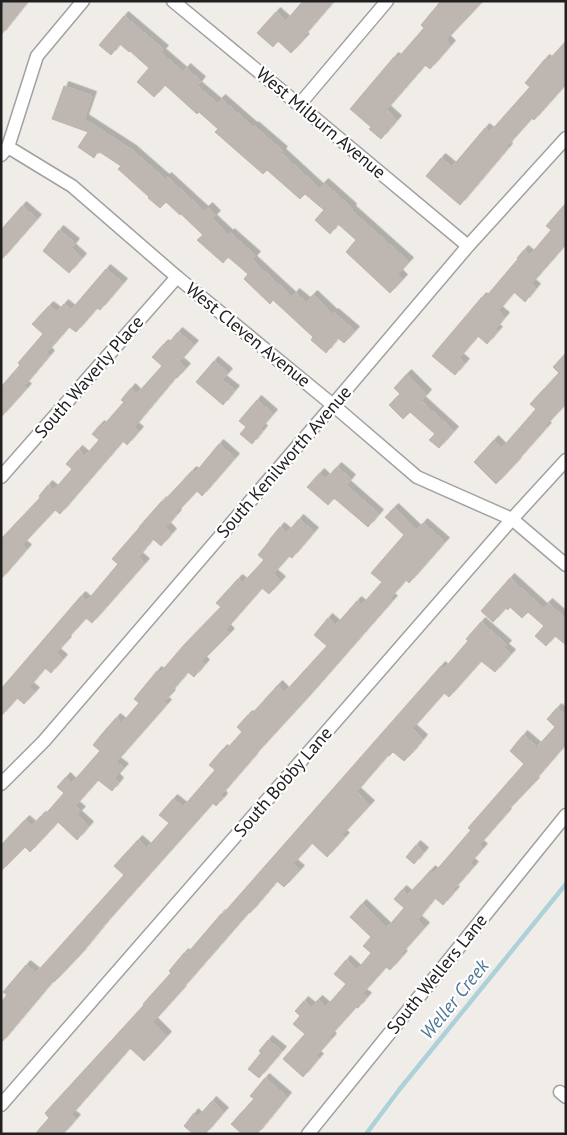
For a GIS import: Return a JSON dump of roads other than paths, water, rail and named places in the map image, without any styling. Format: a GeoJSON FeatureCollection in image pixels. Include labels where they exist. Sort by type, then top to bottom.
{"type":"FeatureCollection","features":[{"type":"Feature","properties":{"kind":"street"},"geometry":{"type":"LineString","coordinates":[[4,151],[37,56],[83,1]]}},
{"type":"Feature","properties":{"kind":"street","name":"West Milburn Avenue"},"geometry":{"type":"LineString","coordinates":[[173,1],[468,246]]}},
{"type":"Feature","properties":{"kind":"street"},"geometry":{"type":"LineString","coordinates":[[299,104],[387,1]]}},
{"type":"Feature","properties":{"kind":"street","name":"South Kenilworth Avenue"},"geometry":{"type":"LineString","coordinates":[[1,784],[44,741],[468,246],[566,138]]}},
{"type":"Feature","properties":{"kind":"street","name":"West Cleven Avenue"},"geometry":{"type":"LineString","coordinates":[[4,151],[72,186],[417,478],[512,520],[566,565]]}},
{"type":"Feature","properties":{"kind":"street","name":"South Waverly Place"},"geometry":{"type":"LineString","coordinates":[[1,476],[177,276]]}},
{"type":"Feature","properties":{"kind":"street","name":"South Bobby Lane"},"geometry":{"type":"LineString","coordinates":[[1,1104],[566,460]]}},
{"type":"Feature","properties":{"kind":"street","name":"South Wellers Lane"},"geometry":{"type":"LineString","coordinates":[[308,1134],[566,815]]}},
{"type":"Feature","properties":{"kind":"waterway","name":"Weller Creek"},"geometry":{"type":"LineString","coordinates":[[366,1134],[399,1090],[566,884]]}}]}
